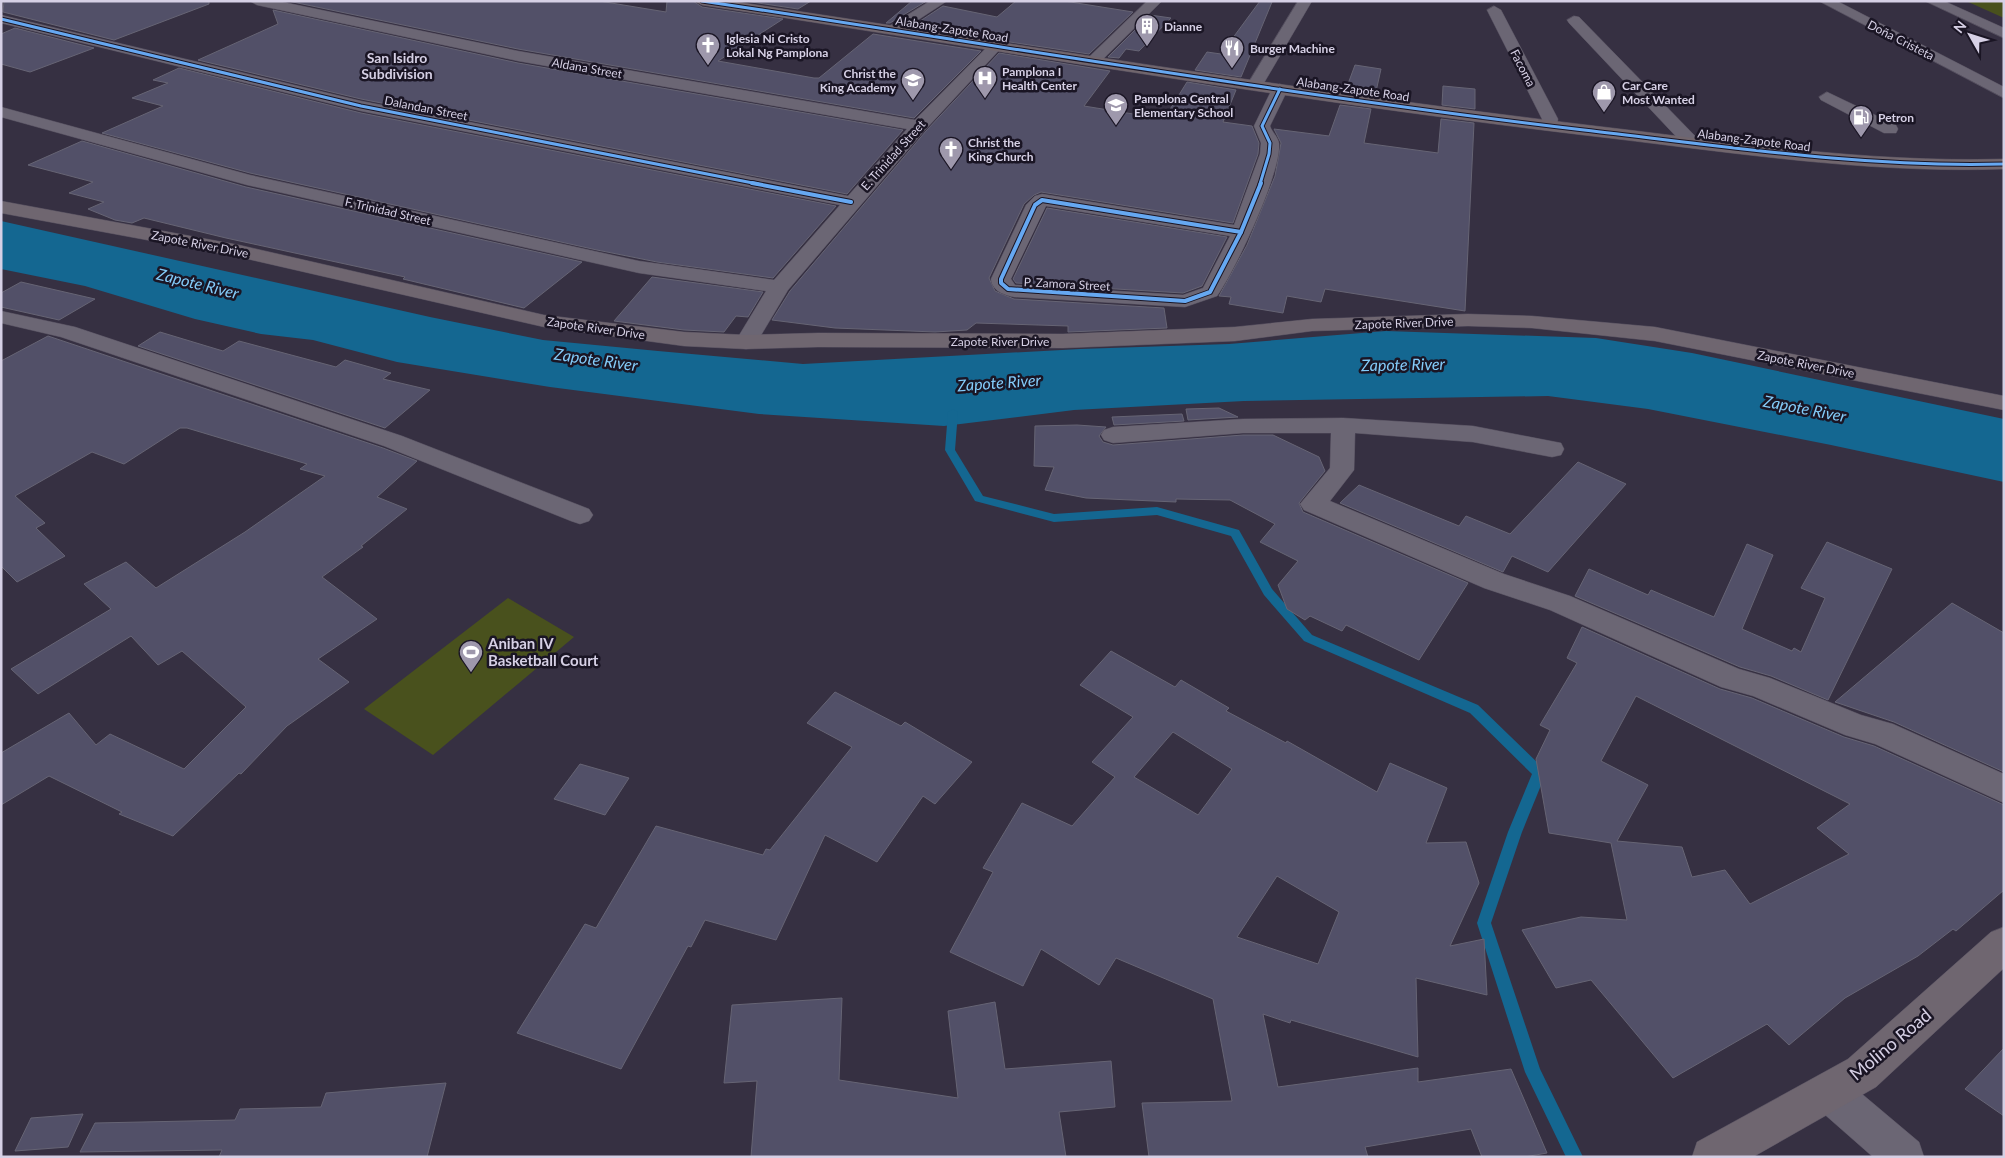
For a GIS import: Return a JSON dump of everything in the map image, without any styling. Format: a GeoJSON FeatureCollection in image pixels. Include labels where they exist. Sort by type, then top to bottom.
{"type":"FeatureCollection","features":[{"type":"Feature","properties":{"kind":"highway","name":"Alabang-Zapote Road"},"geometry":{"type":"LineString","coordinates":[[702,1],[1280,89],[1550,126],[1849,161],[1940,166],[2004,164]]}},
{"type":"Feature","properties":{"kind":"main road","name":"Zapote River Drive"},"geometry":{"type":"LineString","coordinates":[[1,208],[56,216],[239,251],[544,321],[684,339],[746,342],[818,340],[1063,342],[1235,334],[1312,326],[1468,320],[1532,322],[1655,334],[2004,403]]}},
{"type":"Feature","properties":{"kind":"main road","name":"Molino Road"},"geometry":{"type":"LineString","coordinates":[[1712,1157],[1862,1072],[2004,944]]}},
{"type":"Feature","properties":{"kind":"street","name":"Aldana Street"},"geometry":{"type":"LineString","coordinates":[[257,1],[518,56],[919,126]]}},
{"type":"Feature","properties":{"kind":"street"},"geometry":{"type":"LineString","coordinates":[[893,30],[940,1]]}},
{"type":"Feature","properties":{"kind":"street"},"geometry":{"type":"LineString","coordinates":[[1093,61],[1155,1]]}},
{"type":"Feature","properties":{"kind":"street"},"geometry":{"type":"LineString","coordinates":[[1255,85],[1305,1]]}},
{"type":"Feature","properties":{"kind":"street","name":"Doña Cristeta"},"geometry":{"type":"LineString","coordinates":[[1826,1],[2004,93]]}},
{"type":"Feature","properties":{"kind":"street"},"geometry":{"type":"LineString","coordinates":[[1932,1],[2004,34]]}},
{"type":"Feature","properties":{"kind":"street","name":"Facoma"},"geometry":{"type":"LineString","coordinates":[[1494,10],[1550,119],[1550,126]]}},
{"type":"Feature","properties":{"kind":"street","name":"Dalandan Street"},"geometry":{"type":"LineString","coordinates":[[1,19],[362,106],[851,202]]}},
{"type":"Feature","properties":{"kind":"street"},"geometry":{"type":"LineString","coordinates":[[1574,20],[1691,142]]}},
{"type":"Feature","properties":{"kind":"street","name":"E. Trinidad Street"},"geometry":{"type":"LineString","coordinates":[[746,342],[779,286],[919,126],[996,46]]}},
{"type":"Feature","properties":{"kind":"street","name":"P. Zamora Street"},"geometry":{"type":"LineString","coordinates":[[1242,232],[1042,200],[1034,205],[1001,279],[1008,289],[1014,291],[1192,300],[1204,296],[1214,288],[1242,232],[1270,146],[1263,131],[1262,123],[1280,89]]}},
{"type":"Feature","properties":{"kind":"street"},"geometry":{"type":"LineString","coordinates":[[1827,97],[1890,130]]}},
{"type":"Feature","properties":{"kind":"street","name":"F. Trinidad Street"},"geometry":{"type":"LineString","coordinates":[[1,112],[247,180],[639,267],[779,286]]}},
{"type":"Feature","properties":{"kind":"street"},"geometry":{"type":"LineString","coordinates":[[1,316],[67,332],[393,441],[580,515]]}},
{"type":"Feature","properties":{"kind":"street"},"geometry":{"type":"LineString","coordinates":[[1342,425],[1342,470],[1313,504],[1494,582],[1560,603],[1732,679],[1759,686],[1856,726],[1882,733],[2004,789]]}},
{"type":"Feature","properties":{"kind":"street"},"geometry":{"type":"LineString","coordinates":[[1113,435],[1243,426],[1342,425],[1473,434],[1552,449]]}},
{"type":"Feature","properties":{"kind":"street"},"geometry":{"type":"LineString","coordinates":[[1829,1092],[1904,1157]]}},
{"type":"Feature","properties":{"kind":"green space"},"geometry":{"type":"Polygon","coordinates":[[[1966,1],[2004,1],[2004,18],[1966,1]]]}},
{"type":"Feature","properties":{"kind":"green space","name":"Aniban IV Basketball Court"},"geometry":{"type":"Polygon","coordinates":[[[508,598],[574,637],[433,755],[364,709],[508,598]]]}},
{"type":"Feature","properties":{"kind":"water","name":"Zapote River"},"geometry":{"type":"Polygon","coordinates":[[[1,221],[430,317],[543,340],[803,364],[1080,349],[1229,344],[1386,331],[1596,338],[1692,353],[2004,419],[2004,482],[1648,409],[1548,396],[1244,401],[1074,410],[944,426],[759,414],[550,387],[397,362],[313,340],[261,334],[195,319],[85,286],[1,269],[1,221]]]}},
{"type":"Feature","properties":{"kind":"building"},"geometry":{"type":"Polygon","coordinates":[[[4,1],[209,1],[209,4],[114,40],[3,12],[4,1]]]}},
{"type":"Feature","properties":{"kind":"building"},"geometry":{"type":"Polygon","coordinates":[[[288,1],[599,1],[666,12],[667,1],[693,1],[702,7],[783,19],[718,61],[814,78],[819,78],[873,34],[981,51],[914,118],[518,49],[288,1]]]}},
{"type":"Feature","properties":{"kind":"building"},"geometry":{"type":"Polygon","coordinates":[[[745,1],[811,1],[798,9],[745,1]]]}},
{"type":"Feature","properties":{"kind":"building"},"geometry":{"type":"Polygon","coordinates":[[[912,1],[925,2],[890,23],[886,23],[912,1]]]}},
{"type":"Feature","properties":{"kind":"building"},"geometry":{"type":"Polygon","coordinates":[[[1016,1],[1064,1],[1133,12],[1089,54],[911,27],[943,6],[997,17],[1016,1]]]}},
{"type":"Feature","properties":{"kind":"building"},"geometry":{"type":"Polygon","coordinates":[[[1260,1],[1272,2],[1241,77],[1195,70],[1207,52],[1221,54],[1260,1]]]}},
{"type":"Feature","properties":{"kind":"building"},"geometry":{"type":"Polygon","coordinates":[[[273,10],[518,63],[903,130],[847,194],[361,99],[198,60],[278,24],[273,10]]]}},
{"type":"Feature","properties":{"kind":"building"},"geometry":{"type":"Polygon","coordinates":[[[1150,15],[1171,18],[1139,51],[1126,49],[1119,58],[1108,57],[1150,15]]]}},
{"type":"Feature","properties":{"kind":"building"},"geometry":{"type":"Polygon","coordinates":[[[15,28],[94,48],[30,72],[1,64],[1,34],[15,28]]]}},
{"type":"Feature","properties":{"kind":"building"},"geometry":{"type":"Polygon","coordinates":[[[999,53],[1110,71],[1084,106],[1164,119],[1187,82],[1236,90],[1223,122],[1252,126],[1259,143],[1258,154],[1233,223],[1041,192],[1034,195],[1024,204],[989,278],[995,291],[1014,299],[1164,308],[1167,328],[1068,332],[1068,326],[976,323],[967,330],[935,332],[835,328],[772,320],[790,291],[926,131],[999,53]]]}},
{"type":"Feature","properties":{"kind":"building"},"geometry":{"type":"Polygon","coordinates":[[[1355,65],[1381,69],[1375,96],[1345,92],[1355,65]]]}},
{"type":"Feature","properties":{"kind":"building"},"geometry":{"type":"Polygon","coordinates":[[[179,68],[361,113],[836,206],[773,278],[657,262],[597,250],[250,173],[102,133],[163,106],[132,98],[168,83],[153,80],[179,68]]]}},
{"type":"Feature","properties":{"kind":"building"},"geometry":{"type":"Polygon","coordinates":[[[1443,86],[1475,89],[1475,109],[1442,105],[1443,86]]]}},
{"type":"Feature","properties":{"kind":"building"},"geometry":{"type":"Polygon","coordinates":[[[1340,105],[1371,109],[1364,143],[1438,153],[1441,119],[1474,123],[1465,311],[1325,289],[1321,302],[1287,296],[1283,313],[1229,304],[1231,297],[1219,296],[1247,245],[1275,176],[1281,143],[1274,129],[1329,136],[1340,105]]]}},
{"type":"Feature","properties":{"kind":"building"},"geometry":{"type":"Polygon","coordinates":[[[82,141],[246,187],[582,262],[524,308],[403,279],[405,277],[144,218],[132,223],[115,220],[88,209],[104,202],[69,193],[93,182],[28,165],[82,141]]]}},
{"type":"Feature","properties":{"kind":"building"},"geometry":{"type":"Polygon","coordinates":[[[1047,208],[1227,237],[1202,286],[1183,293],[1016,283],[1013,279],[1047,208]]]}},
{"type":"Feature","properties":{"kind":"building"},"geometry":{"type":"Polygon","coordinates":[[[652,277],[763,292],[748,317],[736,316],[724,332],[684,330],[614,321],[652,277]]]}},
{"type":"Feature","properties":{"kind":"building"},"geometry":{"type":"Polygon","coordinates":[[[21,282],[95,299],[59,320],[1,307],[1,293],[21,282]]]}},
{"type":"Feature","properties":{"kind":"building"},"geometry":{"type":"Polygon","coordinates":[[[160,332],[223,351],[239,341],[336,367],[345,360],[391,373],[383,379],[430,390],[385,428],[138,346],[160,332]]]}},
{"type":"Feature","properties":{"kind":"building"},"geometry":{"type":"Polygon","coordinates":[[[48,336],[417,461],[377,497],[407,509],[361,546],[363,547],[322,577],[377,619],[318,659],[349,682],[287,726],[241,774],[239,773],[173,836],[119,814],[122,812],[49,776],[1,805],[1,753],[69,713],[96,745],[110,734],[184,769],[246,707],[182,651],[158,665],[131,636],[38,694],[11,669],[111,609],[84,584],[126,562],[156,588],[245,532],[325,476],[300,469],[307,464],[187,428],[180,428],[124,464],[92,452],[15,496],[45,523],[36,528],[65,556],[17,582],[1,566],[1,361],[48,336]]]}},
{"type":"Feature","properties":{"kind":"building"},"geometry":{"type":"Polygon","coordinates":[[[1219,408],[1238,417],[1188,420],[1186,409],[1219,408]]]}},
{"type":"Feature","properties":{"kind":"building"},"geometry":{"type":"Polygon","coordinates":[[[1182,414],[1184,421],[1114,425],[1112,417],[1182,414]]]}},
{"type":"Feature","properties":{"kind":"building"},"geometry":{"type":"Polygon","coordinates":[[[1077,425],[1106,427],[1099,436],[1103,442],[1113,445],[1243,435],[1273,435],[1319,457],[1325,471],[1299,503],[1303,512],[1468,583],[1419,660],[1346,625],[1342,631],[1310,616],[1305,620],[1287,609],[1278,585],[1298,561],[1260,542],[1275,524],[1230,500],[1176,499],[1176,502],[1086,498],[1045,490],[1054,467],[1034,466],[1035,426],[1077,425]]]}},
{"type":"Feature","properties":{"kind":"building"},"geometry":{"type":"Polygon","coordinates":[[[1578,462],[1626,484],[1548,572],[1512,556],[1503,572],[1340,503],[1359,485],[1459,526],[1466,516],[1510,534],[1578,462]]]}},
{"type":"Feature","properties":{"kind":"building"},"geometry":{"type":"Polygon","coordinates":[[[1827,542],[1892,569],[1828,700],[1771,676],[1740,667],[1575,596],[1589,569],[1648,595],[1651,590],[1714,617],[1747,544],[1773,555],[1742,629],[1792,651],[1794,648],[1801,652],[1825,598],[1801,588],[1827,542]]]}},
{"type":"Feature","properties":{"kind":"building"},"geometry":{"type":"Polygon","coordinates":[[[1952,603],[2004,633],[2004,772],[1894,722],[1835,702],[1952,603]]]}},
{"type":"Feature","properties":{"kind":"building"},"geometry":{"type":"Polygon","coordinates":[[[1582,627],[1720,689],[1752,698],[1844,737],[1874,746],[2004,805],[2004,890],[1956,931],[1953,929],[1918,956],[1845,998],[1789,1045],[1767,1024],[1673,1078],[1591,980],[1556,988],[1522,930],[1581,917],[1627,920],[1611,843],[1549,833],[1536,759],[1550,730],[1540,725],[1577,663],[1567,658],[1582,627]],[[1636,696],[1601,761],[1648,785],[1617,841],[1682,847],[1692,877],[1725,870],[1750,904],[1849,854],[1817,828],[1850,804],[1636,696]]]}},
{"type":"Feature","properties":{"kind":"building"},"geometry":{"type":"Polygon","coordinates":[[[1111,651],[1175,687],[1181,680],[1229,708],[1226,711],[1286,743],[1287,741],[1377,792],[1390,763],[1447,788],[1426,843],[1466,842],[1479,883],[1450,946],[1484,939],[1487,995],[1416,978],[1418,1057],[1291,1020],[1290,1023],[1263,1014],[1278,1087],[1418,1068],[1418,1082],[1511,1069],[1547,1153],[1524,1157],[1482,1157],[1471,1129],[1365,1147],[1368,1157],[1149,1157],[1142,1103],[1232,1101],[1213,999],[1116,958],[1099,985],[1041,949],[1023,986],[950,952],[993,872],[983,868],[1022,803],[1072,826],[1115,777],[1092,762],[1133,717],[1080,685],[1111,651]],[[1173,732],[1134,777],[1198,815],[1232,769],[1173,732]],[[1277,876],[1237,937],[1318,964],[1339,912],[1277,876]]]}},
{"type":"Feature","properties":{"kind":"building"},"geometry":{"type":"Polygon","coordinates":[[[835,692],[901,726],[905,722],[972,762],[935,804],[923,796],[877,862],[825,835],[776,940],[705,920],[691,947],[688,946],[621,1069],[517,1033],[585,924],[596,928],[656,826],[763,855],[766,849],[770,850],[852,747],[807,723],[835,692]]]}},
{"type":"Feature","properties":{"kind":"building"},"geometry":{"type":"Polygon","coordinates":[[[580,764],[629,778],[605,815],[554,799],[580,764]]]}},
{"type":"Feature","properties":{"kind":"building"},"geometry":{"type":"Polygon","coordinates":[[[842,998],[839,1080],[958,1098],[948,1011],[995,1002],[1005,1069],[1111,1061],[1115,1107],[1059,1112],[1066,1157],[751,1157],[757,1081],[724,1083],[732,1005],[842,998]]]}},
{"type":"Feature","properties":{"kind":"building"},"geometry":{"type":"Polygon","coordinates":[[[2004,1048],[2004,1116],[1965,1089],[2004,1048]]]}},
{"type":"Feature","properties":{"kind":"building"},"geometry":{"type":"Polygon","coordinates":[[[446,1083],[427,1157],[219,1157],[222,1150],[80,1152],[95,1123],[235,1120],[240,1109],[321,1107],[326,1093],[446,1083]]]}},
{"type":"Feature","properties":{"kind":"building"},"geometry":{"type":"Polygon","coordinates":[[[83,1114],[68,1147],[15,1151],[31,1118],[83,1114]]]}},
{"type":"Feature","properties":{"kind":"waterway"},"geometry":{"type":"LineString","coordinates":[[953,412],[950,450],[979,499],[1054,518],[1157,511],[1235,533],[1268,592],[1308,638],[1474,709],[1539,773],[1515,832],[1484,923],[1533,1072],[1575,1157]]}},
{"type":"Feature","properties":{"kind":"cycle path"},"geometry":{"type":"LineString","coordinates":[[702,1],[1459,115],[1849,161],[1940,166],[2004,164]]}},
{"type":"Feature","properties":{"kind":"cycle path"},"geometry":{"type":"LineString","coordinates":[[1,19],[361,106],[851,202]]}},
{"type":"Feature","properties":{"kind":"cycle path"},"geometry":{"type":"LineString","coordinates":[[1242,232],[1042,200],[1035,205],[1001,279],[1001,283],[1014,291],[1185,301],[1210,292],[1226,265],[1236,243],[1247,219],[1264,172],[1270,143],[1262,126],[1280,89]]}},
{"type":"Feature","properties":{"kind":"place","name":"Dianne"},"geometry":{"type":"Point","coordinates":[1147,47]}},
{"type":"Feature","properties":{"kind":"place","name":"Iglesia Ni Cristo Lokal Ng Pamplona"},"geometry":{"type":"Point","coordinates":[708,66]}},
{"type":"Feature","properties":{"kind":"place","name":"Burger Machine"},"geometry":{"type":"Point","coordinates":[1232,69]}},
{"type":"Feature","properties":{"kind":"place","name":"Pamplona I Health Center"},"geometry":{"type":"Point","coordinates":[985,99]}},
{"type":"Feature","properties":{"kind":"place","name":"Christ the King Academy"},"geometry":{"type":"Point","coordinates":[913,101]}},
{"type":"Feature","properties":{"kind":"place","name":"Car Care Most Wanted"},"geometry":{"type":"Point","coordinates":[1604,113]}},
{"type":"Feature","properties":{"kind":"place","name":"Pamplona Central Elementary School"},"geometry":{"type":"Point","coordinates":[1116,126]}},
{"type":"Feature","properties":{"kind":"place","name":"Petron"},"geometry":{"type":"Point","coordinates":[1861,138]}},
{"type":"Feature","properties":{"kind":"place","name":"Christ the King Church"},"geometry":{"type":"Point","coordinates":[951,170]}},
{"type":"Feature","properties":{"kind":"place","name":"Aniban IV Basketball Court"},"geometry":{"type":"Point","coordinates":[471,673]}},
{"type":"Feature","properties":{"kind":"district","name":"San Isidro Subdivision"},"geometry":{"type":"Point","coordinates":[397,66]}}]}
